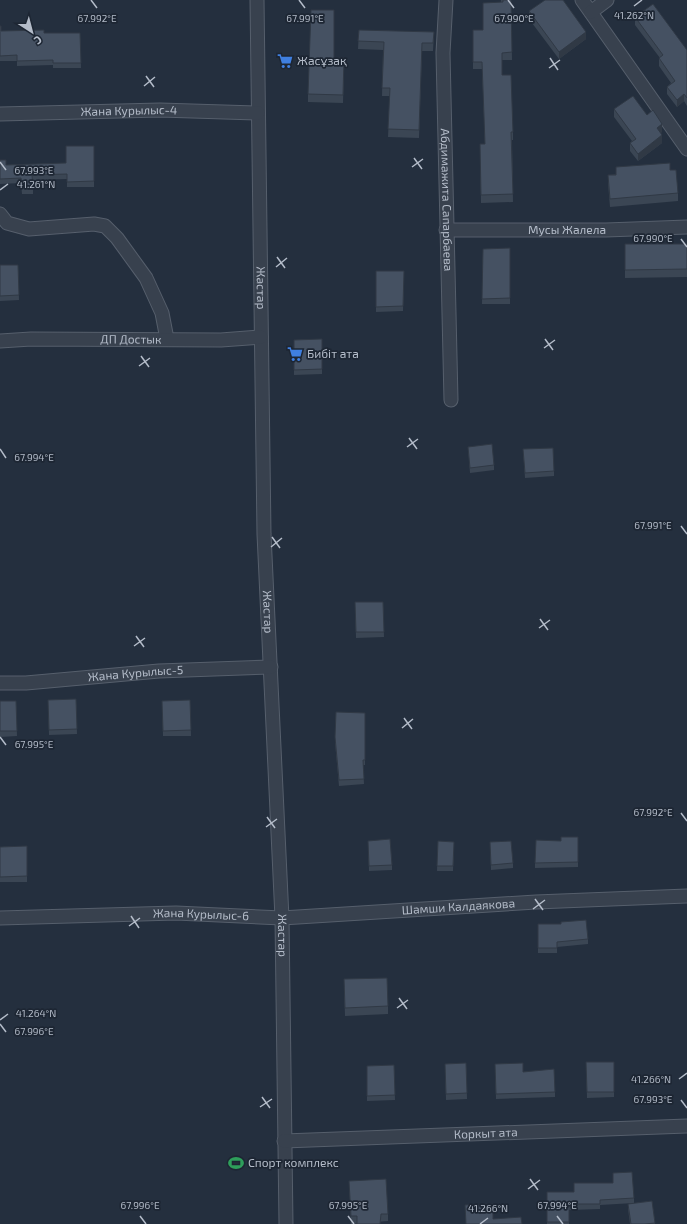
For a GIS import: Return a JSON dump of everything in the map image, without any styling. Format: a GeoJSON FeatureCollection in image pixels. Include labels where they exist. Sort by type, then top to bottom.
{"type":"FeatureCollection","features":[{"type":"Feature","properties":{"kind":"street","name":"Жастар"},"geometry":{"type":"LineString","coordinates":[[257,0],[264,534],[282,918],[286,1224]]}},
{"type":"Feature","properties":{"kind":"street","name":"Абдимажита Сапарбаева"},"geometry":{"type":"LineString","coordinates":[[446,0],[443,53],[451,400]]}},
{"type":"Feature","properties":{"kind":"street"},"geometry":{"type":"LineString","coordinates":[[582,0],[687,149]]}},
{"type":"Feature","properties":{"kind":"street"},"geometry":{"type":"LineString","coordinates":[[591,12],[607,0]]}},
{"type":"Feature","properties":{"kind":"street","name":"Жана Курылыс-4"},"geometry":{"type":"LineString","coordinates":[[0,114],[160,110],[258,113]]}},
{"type":"Feature","properties":{"kind":"street"},"geometry":{"type":"LineString","coordinates":[[0,214],[7,222],[29,229],[94,224],[104,226],[117,238],[146,278],[162,313],[167,339]]}},
{"type":"Feature","properties":{"kind":"street","name":"Мусы Жалела"},"geometry":{"type":"LineString","coordinates":[[446,230],[606,230],[687,227]]}},
{"type":"Feature","properties":{"kind":"street","name":"ДП Достык"},"geometry":{"type":"LineString","coordinates":[[0,341],[167,339],[221,340],[261,337]]}},
{"type":"Feature","properties":{"kind":"street","name":"Жана Курылыс-5"},"geometry":{"type":"LineString","coordinates":[[0,683],[26,683],[159,671],[271,667]]}},
{"type":"Feature","properties":{"kind":"street","name":"Шамши Калдаякова"},"geometry":{"type":"LineString","coordinates":[[282,918],[536,902],[687,896]]}},
{"type":"Feature","properties":{"kind":"street","name":"Жана Курылыс-6"},"geometry":{"type":"LineString","coordinates":[[0,918],[176,913],[282,918]]}},
{"type":"Feature","properties":{"kind":"street","name":"Коркыт ата"},"geometry":{"type":"LineString","coordinates":[[284,1141],[687,1126]]}},
{"type":"Feature","properties":{"kind":"building"},"geometry":{"type":"Polygon","coordinates":[[[503,0],[511,0],[512,52],[502,53],[502,75],[511,75],[513,194],[481,195],[480,144],[485,144],[482,62],[473,62],[473,30],[483,30],[483,3],[503,2],[503,0]]]}},
{"type":"Feature","properties":{"kind":"building"},"geometry":{"type":"Polygon","coordinates":[[[545,0],[563,0],[586,32],[559,52],[529,11],[545,0]]]}},
{"type":"Feature","properties":{"kind":"building"},"geometry":{"type":"Polygon","coordinates":[[[653,4],[687,50],[687,98],[684,94],[677,100],[667,87],[675,81],[659,58],[663,55],[635,17],[653,4]]]}},
{"type":"Feature","properties":{"kind":"building"},"geometry":{"type":"Polygon","coordinates":[[[311,10],[334,10],[334,58],[344,58],[343,95],[308,94],[311,10]]]}},
{"type":"Feature","properties":{"kind":"building"},"geometry":{"type":"Polygon","coordinates":[[[0,26],[1,31],[44,30],[44,33],[80,33],[81,63],[53,63],[53,60],[17,61],[17,55],[0,56],[0,26]]]}},
{"type":"Feature","properties":{"kind":"building"},"geometry":{"type":"Polygon","coordinates":[[[359,30],[434,32],[433,43],[422,43],[419,130],[388,129],[390,88],[382,88],[384,42],[358,41],[359,30]]]}},
{"type":"Feature","properties":{"kind":"building"},"geometry":{"type":"Polygon","coordinates":[[[633,96],[647,115],[653,110],[662,124],[657,128],[662,135],[638,154],[630,143],[636,139],[614,109],[633,96]]]}},
{"type":"Feature","properties":{"kind":"building"},"geometry":{"type":"Polygon","coordinates":[[[66,146],[94,146],[94,181],[67,182],[67,174],[32,175],[33,188],[22,188],[21,178],[0,179],[0,160],[6,160],[6,165],[66,163],[66,146]]]}},
{"type":"Feature","properties":{"kind":"building"},"geometry":{"type":"Polygon","coordinates":[[[670,163],[670,170],[676,170],[678,193],[610,199],[608,175],[616,175],[616,167],[670,163]]]}},
{"type":"Feature","properties":{"kind":"building"},"geometry":{"type":"Polygon","coordinates":[[[625,244],[687,244],[687,269],[625,270],[625,244]]]}},
{"type":"Feature","properties":{"kind":"building"},"geometry":{"type":"Polygon","coordinates":[[[510,248],[510,298],[482,299],[483,249],[510,248]]]}},
{"type":"Feature","properties":{"kind":"building"},"geometry":{"type":"Polygon","coordinates":[[[0,265],[18,265],[19,295],[0,296],[0,265]]]}},
{"type":"Feature","properties":{"kind":"building"},"geometry":{"type":"Polygon","coordinates":[[[376,271],[404,271],[403,306],[376,307],[376,271]]]}},
{"type":"Feature","properties":{"kind":"building"},"geometry":{"type":"Polygon","coordinates":[[[322,339],[322,369],[294,370],[294,340],[322,339]]]}},
{"type":"Feature","properties":{"kind":"building"},"geometry":{"type":"Polygon","coordinates":[[[492,444],[494,465],[470,468],[468,447],[492,444]]]}},
{"type":"Feature","properties":{"kind":"building"},"geometry":{"type":"Polygon","coordinates":[[[553,448],[554,471],[525,473],[523,449],[553,448]]]}},
{"type":"Feature","properties":{"kind":"building"},"geometry":{"type":"Polygon","coordinates":[[[355,602],[383,602],[384,632],[356,632],[355,602]]]}},
{"type":"Feature","properties":{"kind":"building"},"geometry":{"type":"Polygon","coordinates":[[[76,699],[77,729],[49,730],[48,700],[76,699]]]}},
{"type":"Feature","properties":{"kind":"building"},"geometry":{"type":"Polygon","coordinates":[[[190,700],[191,730],[163,731],[162,701],[190,700]]]}},
{"type":"Feature","properties":{"kind":"building"},"geometry":{"type":"Polygon","coordinates":[[[0,701],[16,701],[17,731],[0,731],[0,701]]]}},
{"type":"Feature","properties":{"kind":"building"},"geometry":{"type":"Polygon","coordinates":[[[336,712],[365,713],[365,760],[363,760],[364,779],[339,780],[335,737],[336,712]]]}},
{"type":"Feature","properties":{"kind":"building"},"geometry":{"type":"Polygon","coordinates":[[[561,837],[578,837],[578,862],[535,863],[536,840],[561,841],[561,837]]]}},
{"type":"Feature","properties":{"kind":"building"},"geometry":{"type":"Polygon","coordinates":[[[390,839],[392,865],[369,866],[368,841],[390,839]]]}},
{"type":"Feature","properties":{"kind":"building"},"geometry":{"type":"Polygon","coordinates":[[[438,841],[454,842],[453,866],[437,866],[438,841]]]}},
{"type":"Feature","properties":{"kind":"building"},"geometry":{"type":"Polygon","coordinates":[[[511,841],[513,863],[491,865],[490,842],[511,841]]]}},
{"type":"Feature","properties":{"kind":"building"},"geometry":{"type":"Polygon","coordinates":[[[27,846],[27,876],[0,877],[0,847],[27,846]]]}},
{"type":"Feature","properties":{"kind":"building"},"geometry":{"type":"Polygon","coordinates":[[[586,920],[588,939],[557,942],[557,948],[538,948],[538,924],[561,924],[561,922],[586,920]]]}},
{"type":"Feature","properties":{"kind":"building"},"geometry":{"type":"Polygon","coordinates":[[[387,978],[388,1006],[345,1008],[344,979],[387,978]]]}},
{"type":"Feature","properties":{"kind":"building"},"geometry":{"type":"Polygon","coordinates":[[[586,1062],[614,1062],[614,1092],[587,1092],[586,1062]]]}},
{"type":"Feature","properties":{"kind":"building"},"geometry":{"type":"Polygon","coordinates":[[[466,1063],[467,1093],[446,1094],[445,1064],[466,1063]]]}},
{"type":"Feature","properties":{"kind":"building"},"geometry":{"type":"Polygon","coordinates":[[[523,1063],[523,1072],[554,1069],[555,1092],[496,1094],[495,1064],[523,1063]]]}},
{"type":"Feature","properties":{"kind":"building"},"geometry":{"type":"Polygon","coordinates":[[[394,1065],[395,1095],[367,1096],[367,1066],[394,1065]]]}},
{"type":"Feature","properties":{"kind":"building"},"geometry":{"type":"Polygon","coordinates":[[[632,1172],[634,1198],[600,1200],[600,1204],[569,1204],[569,1222],[547,1222],[547,1192],[574,1192],[574,1183],[613,1183],[613,1173],[632,1172]]]}},
{"type":"Feature","properties":{"kind":"building"},"geometry":{"type":"Polygon","coordinates":[[[386,1179],[388,1214],[381,1214],[380,1224],[357,1224],[357,1216],[351,1216],[349,1181],[386,1179]]]}},
{"type":"Feature","properties":{"kind":"building"},"geometry":{"type":"Polygon","coordinates":[[[652,1201],[655,1223],[631,1224],[628,1204],[652,1201]]]}},
{"type":"Feature","properties":{"kind":"building"},"geometry":{"type":"Polygon","coordinates":[[[493,1204],[493,1219],[521,1217],[522,1224],[466,1224],[465,1205],[493,1204]]]}},
{"type":"Feature","properties":{"kind":"place","name":"Жасұзақ"},"geometry":{"type":"Point","coordinates":[285,61]}},
{"type":"Feature","properties":{"kind":"place","name":"Бибіт ата"},"geometry":{"type":"Point","coordinates":[295,354]}},
{"type":"Feature","properties":{"kind":"place","name":"Спорт комплекс"},"geometry":{"type":"Point","coordinates":[236,1163]}}]}
